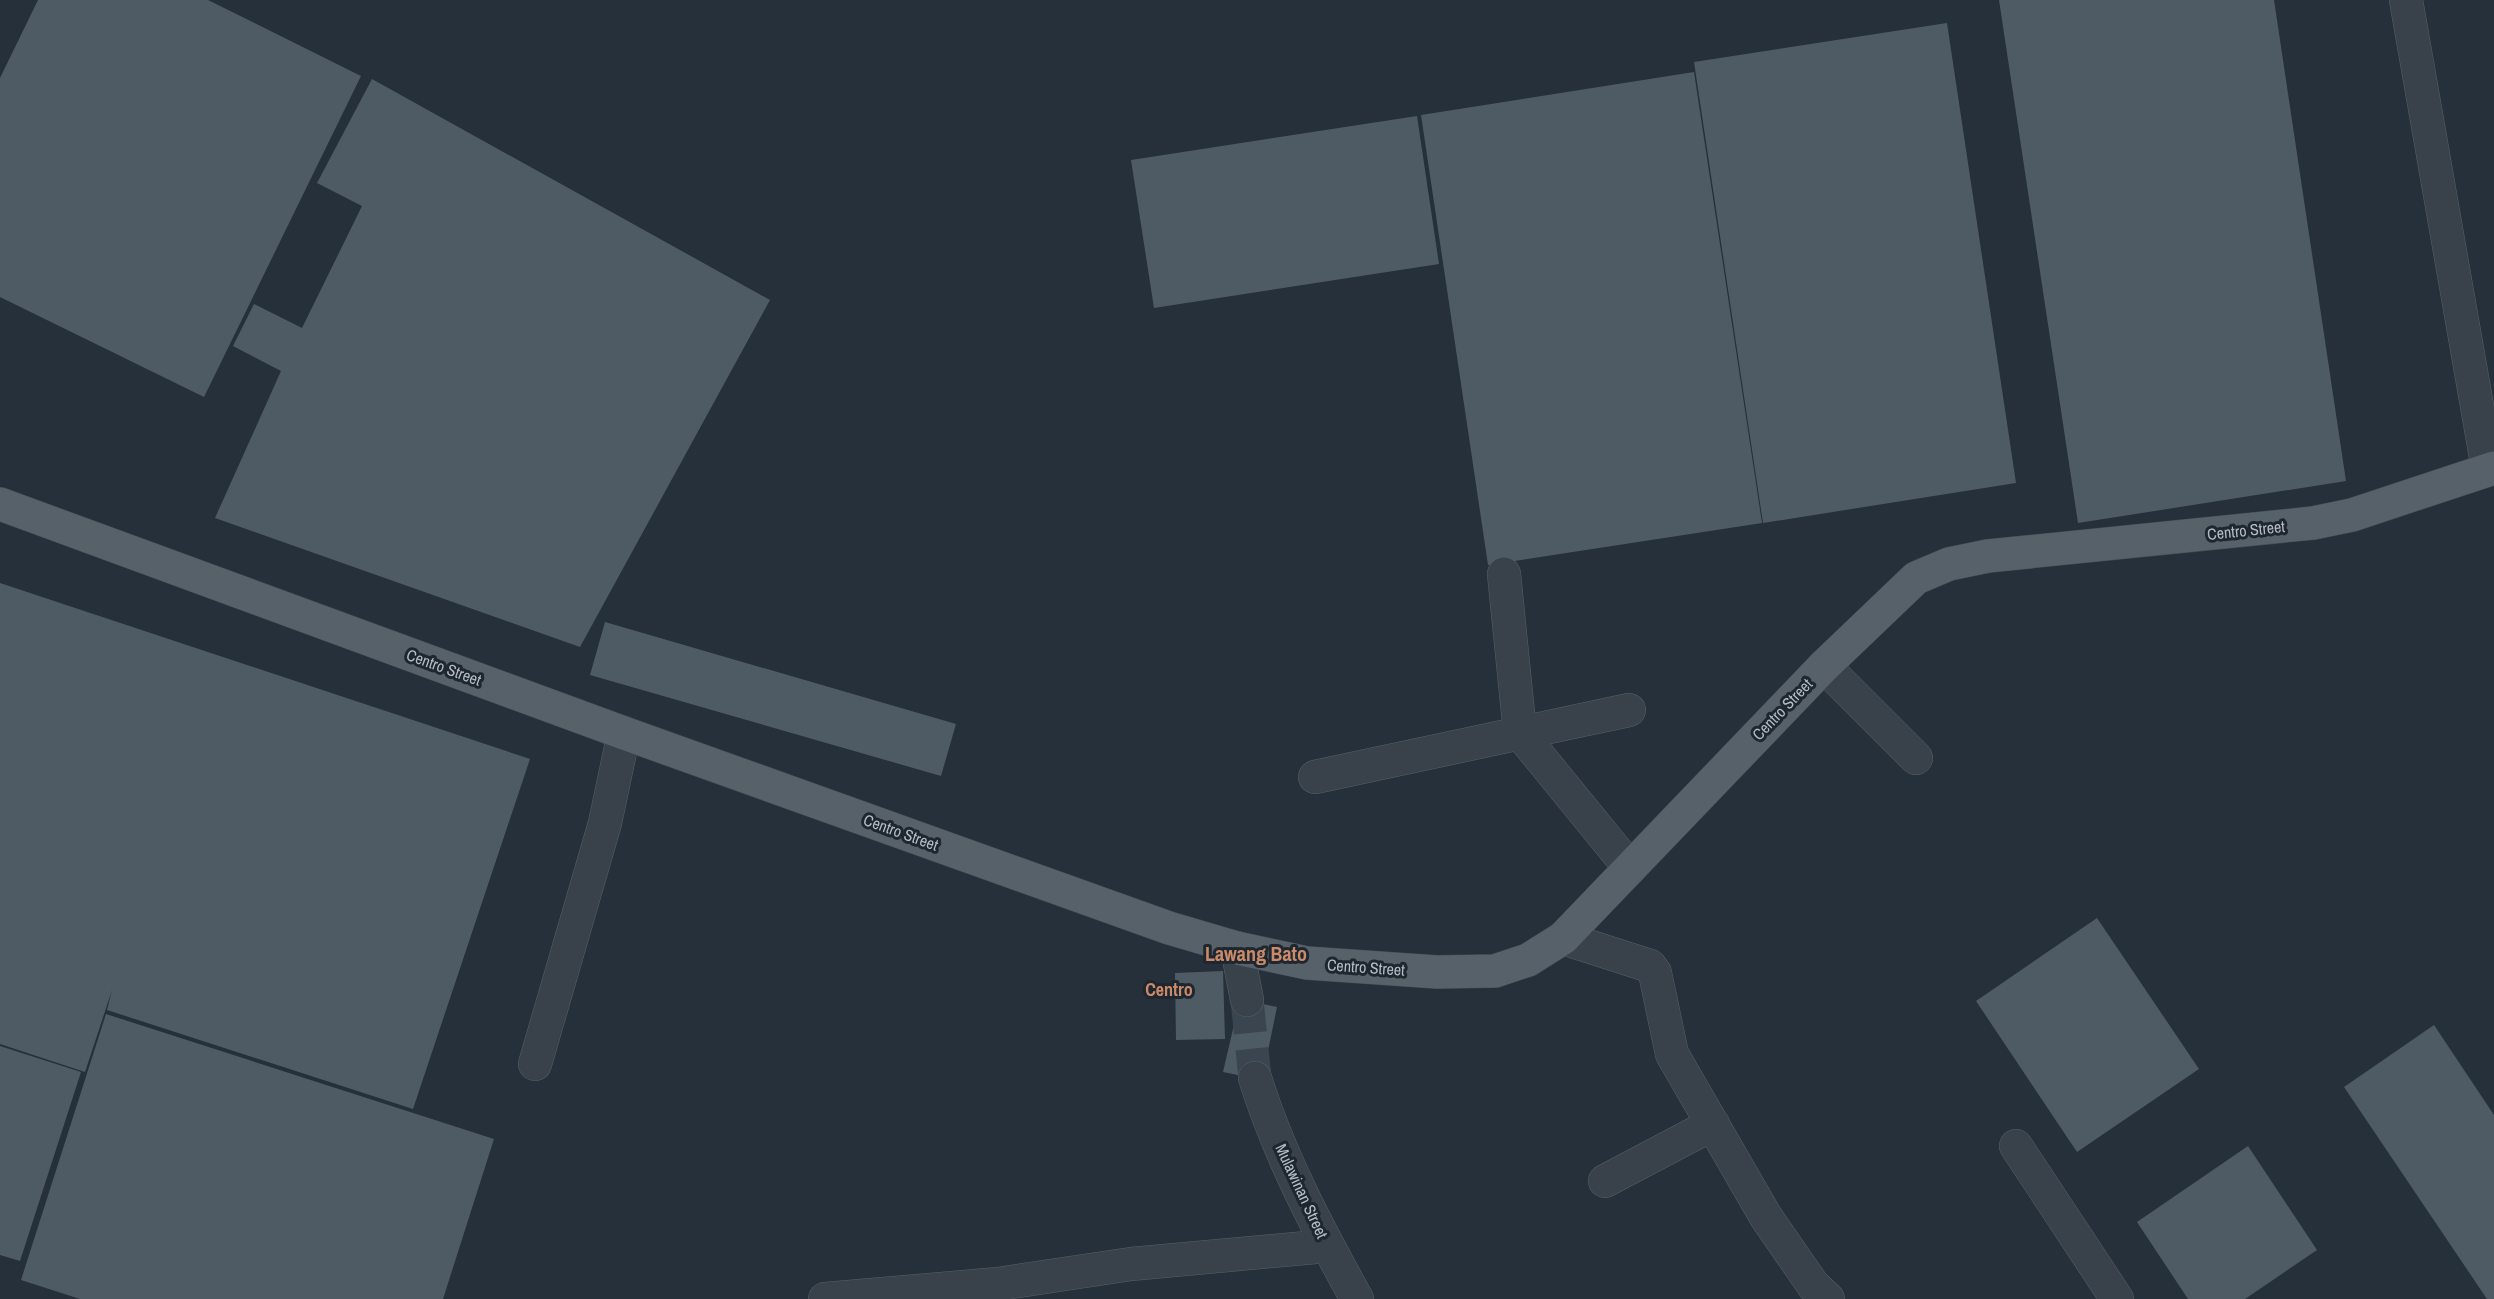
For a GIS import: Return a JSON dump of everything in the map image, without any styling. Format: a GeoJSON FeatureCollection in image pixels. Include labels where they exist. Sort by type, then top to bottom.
{"type":"FeatureCollection","features":[{"type":"Feature","properties":{"kind":"main road","name":"Centro Street"},"geometry":{"type":"LineString","coordinates":[[0,504],[624,733],[1169,928],[1237,948],[1307,963],[1437,972],[1495,971],[1528,960],[1563,938],[1824,666],[1916,578],[1949,564],[1988,556],[2313,523],[2352,515],[2491,468]]}},
{"type":"Feature","properties":{"kind":"street"},"geometry":{"type":"LineString","coordinates":[[2406,0],[2491,468]]}},
{"type":"Feature","properties":{"kind":"street"},"geometry":{"type":"LineString","coordinates":[[1504,574],[1520,733],[1630,868]]}},
{"type":"Feature","properties":{"kind":"street"},"geometry":{"type":"LineString","coordinates":[[1824,666],[1916,758]]}},
{"type":"Feature","properties":{"kind":"street"},"geometry":{"type":"LineString","coordinates":[[1315,777],[1629,710]]}},
{"type":"Feature","properties":{"kind":"street"},"geometry":{"type":"LineString","coordinates":[[535,1064],[605,823],[624,733]]}},
{"type":"Feature","properties":{"kind":"street"},"geometry":{"type":"LineString","coordinates":[[1563,938],[1650,966],[1658,980],[1672,1054],[1766,1217],[1813,1285],[1828,1299]]}},
{"type":"Feature","properties":{"kind":"street"},"geometry":{"type":"LineString","coordinates":[[1237,948],[1247,1000]]}},
{"type":"Feature","properties":{"kind":"street","name":"Mulawinan Street"},"geometry":{"type":"LineString","coordinates":[[1255,1078],[1266,1115],[1327,1246],[1357,1299]]}},
{"type":"Feature","properties":{"kind":"street"},"geometry":{"type":"LineString","coordinates":[[1605,1181],[1713,1124]]}},
{"type":"Feature","properties":{"kind":"street"},"geometry":{"type":"LineString","coordinates":[[2016,1146],[2117,1299]]}},
{"type":"Feature","properties":{"kind":"street"},"geometry":{"type":"LineString","coordinates":[[825,1299],[998,1284],[1131,1264],[1327,1246]]}},
{"type":"Feature","properties":{"kind":"building"},"geometry":{"type":"Polygon","coordinates":[[[38,0],[208,0],[361,76],[204,397],[0,297],[0,78],[38,0]]]}},
{"type":"Feature","properties":{"kind":"building"},"geometry":{"type":"Polygon","coordinates":[[[1999,0],[2274,0],[2346,481],[2078,523],[1999,0]]]}},
{"type":"Feature","properties":{"kind":"building"},"geometry":{"type":"Polygon","coordinates":[[[1947,23],[2016,483],[1763,523],[1694,62],[1947,23]]]}},
{"type":"Feature","properties":{"kind":"building"},"geometry":{"type":"Polygon","coordinates":[[[1694,72],[1762,523],[1488,565],[1421,115],[1694,72]]]}},
{"type":"Feature","properties":{"kind":"building"},"geometry":{"type":"Polygon","coordinates":[[[372,79],[770,300],[580,647],[215,518],[281,371],[233,346],[254,304],[302,328],[362,206],[317,183],[372,79]]]}},
{"type":"Feature","properties":{"kind":"building"},"geometry":{"type":"Polygon","coordinates":[[[1417,116],[1439,264],[1154,308],[1131,160],[1417,116]]]}},
{"type":"Feature","properties":{"kind":"building"},"geometry":{"type":"Polygon","coordinates":[[[0,583],[530,759],[413,1109],[107,1010],[112,990],[85,1072],[0,1044],[0,583]]]}},
{"type":"Feature","properties":{"kind":"building"},"geometry":{"type":"Polygon","coordinates":[[[605,622],[956,724],[941,776],[590,675],[605,622]]]}},
{"type":"Feature","properties":{"kind":"building"},"geometry":{"type":"Polygon","coordinates":[[[2097,918],[2199,1069],[2077,1152],[1976,1001],[2097,918]]]}},
{"type":"Feature","properties":{"kind":"building"},"geometry":{"type":"Polygon","coordinates":[[[1223,971],[1225,1039],[1176,1040],[1175,973],[1223,971]]]}},
{"type":"Feature","properties":{"kind":"building"},"geometry":{"type":"Polygon","coordinates":[[[1240,999],[1277,1007],[1262,1080],[1223,1072],[1240,999]]]}},
{"type":"Feature","properties":{"kind":"building"},"geometry":{"type":"Polygon","coordinates":[[[106,1014],[494,1139],[443,1299],[80,1299],[21,1280],[106,1014]]]}},
{"type":"Feature","properties":{"kind":"building"},"geometry":{"type":"Polygon","coordinates":[[[2434,1025],[2494,1115],[2494,1299],[2487,1299],[2344,1087],[2434,1025]]]}},
{"type":"Feature","properties":{"kind":"building"},"geometry":{"type":"Polygon","coordinates":[[[0,1046],[81,1072],[20,1261],[0,1255],[0,1046]]]}},
{"type":"Feature","properties":{"kind":"building"},"geometry":{"type":"Polygon","coordinates":[[[2248,1146],[2317,1250],[2245,1299],[2188,1299],[2137,1222],[2248,1146]]]}},
{"type":"Feature","properties":{"kind":"tunnel"},"geometry":{"type":"LineString","coordinates":[[1247,1000],[1255,1078]]}},
{"type":"Feature","properties":{"kind":"district","name":"Lawang Bato"},"geometry":{"type":"Point","coordinates":[1256,953]}},
{"type":"Feature","properties":{"kind":"district","name":"Centro"},"geometry":{"type":"Point","coordinates":[1169,989]}}]}
